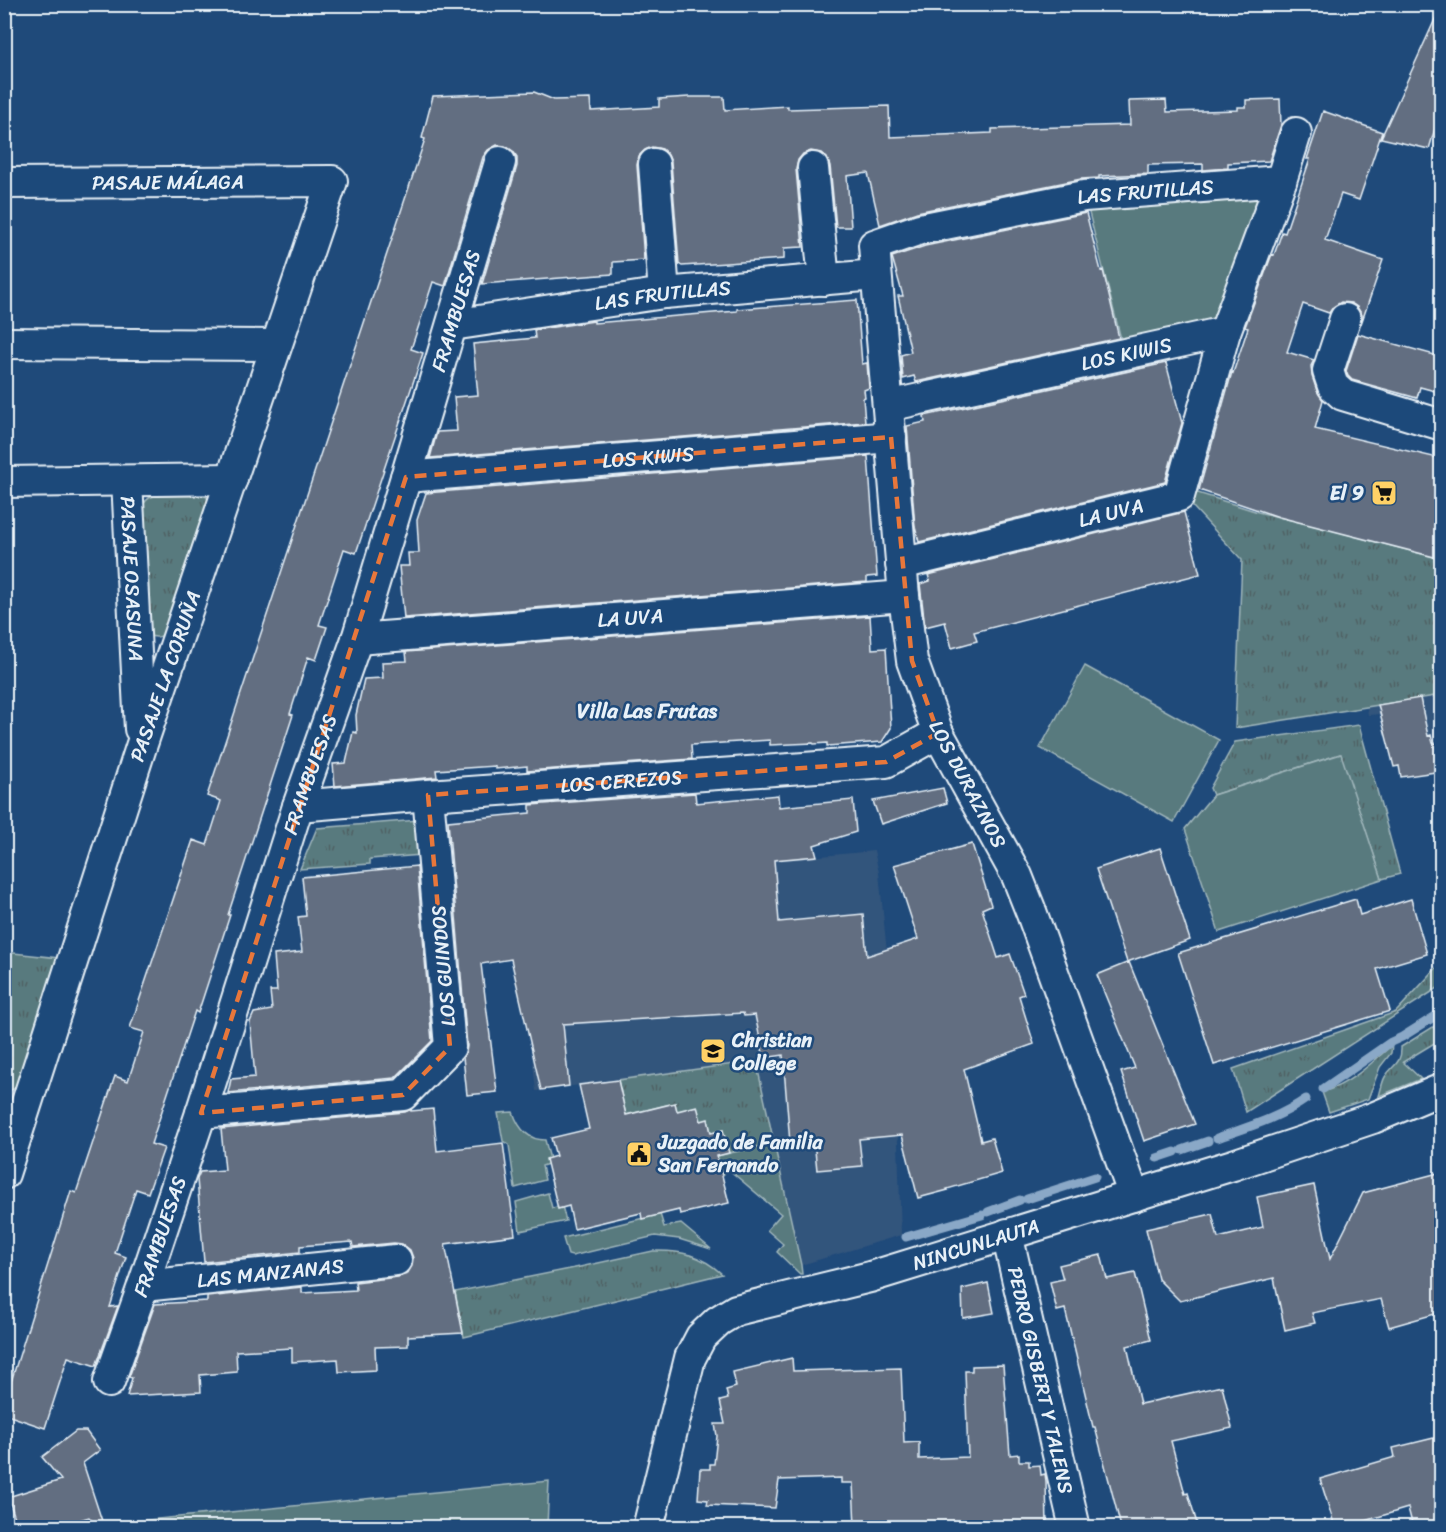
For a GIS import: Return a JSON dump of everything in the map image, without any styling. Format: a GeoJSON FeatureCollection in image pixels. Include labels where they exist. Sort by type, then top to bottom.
{"type":"FeatureCollection","features":[{"type":"Feature","properties":{"kind":"street"},"geometry":{"type":"LineString","coordinates":[[1225,332],[1281,181],[1296,133]]}},
{"type":"Feature","properties":{"kind":"street","name":"FRAMBUESAS"},"geometry":{"type":"LineString","coordinates":[[110,1382],[201,1113],[298,806],[357,639],[500,162]]}},
{"type":"Feature","properties":{"kind":"street"},"geometry":{"type":"LineString","coordinates":[[654,164],[664,293]]}},
{"type":"Feature","properties":{"kind":"street"},"geometry":{"type":"LineString","coordinates":[[813,168],[824,280]]}},
{"type":"Feature","properties":{"kind":"street","name":"PASAJE MÁLAGA"},"geometry":{"type":"LineString","coordinates":[[4,183],[332,181]]}},
{"type":"Feature","properties":{"kind":"street","name":"PASAJE LA CORUÑA"},"geometry":{"type":"LineString","coordinates":[[4,1174],[141,747],[332,181]]}},
{"type":"Feature","properties":{"kind":"street","name":"LAS FRUTILLAS"},"geometry":{"type":"LineString","coordinates":[[874,245],[920,230],[1084,196],[1281,181]]}},
{"type":"Feature","properties":{"kind":"street","name":"LOS DURAZNOS"},"geometry":{"type":"LineString","coordinates":[[874,245],[901,564],[912,661],[938,733],[1017,876],[1134,1196]]}},
{"type":"Feature","properties":{"kind":"street","name":"LAS FRUTILLAS"},"geometry":{"type":"LineString","coordinates":[[452,325],[664,293],[876,275]]}},
{"type":"Feature","properties":{"kind":"street"},"geometry":{"type":"LineString","coordinates":[[1345,319],[1328,371],[1333,386],[1343,395],[1442,425]]}},
{"type":"Feature","properties":{"kind":"street","name":"LOS KIWIS"},"geometry":{"type":"LineString","coordinates":[[888,406],[1225,332]]}},
{"type":"Feature","properties":{"kind":"street","name":"LA UVA"},"geometry":{"type":"LineString","coordinates":[[901,564],[1179,496],[1225,332]]}},
{"type":"Feature","properties":{"kind":"street"},"geometry":{"type":"LineString","coordinates":[[4,343],[276,345]]}},
{"type":"Feature","properties":{"kind":"street","name":"LOS KIWIS"},"geometry":{"type":"LineString","coordinates":[[406,477],[891,437]]}},
{"type":"Feature","properties":{"kind":"street"},"geometry":{"type":"LineString","coordinates":[[4,482],[232,479]]}},
{"type":"Feature","properties":{"kind":"street","name":"PASAJE OSASUNA"},"geometry":{"type":"LineString","coordinates":[[127,481],[141,747]]}},
{"type":"Feature","properties":{"kind":"street","name":"LA UVA"},"geometry":{"type":"LineString","coordinates":[[357,639],[904,596]]}},
{"type":"Feature","properties":{"kind":"street","name":"LOS CEREZOS"},"geometry":{"type":"LineString","coordinates":[[298,806],[886,762],[938,733]]}},
{"type":"Feature","properties":{"kind":"street","name":"LOS GUINDOS"},"geometry":{"type":"LineString","coordinates":[[201,1113],[403,1095],[450,1047],[428,795]]}},
{"type":"Feature","properties":{"kind":"street","name":"NINCUNLAUTA"},"geometry":{"type":"LineString","coordinates":[[648,1527],[690,1358],[701,1337],[718,1321],[736,1310],[870,1277],[1134,1196],[1310,1140],[1373,1118],[1442,1089]]}},
{"type":"Feature","properties":{"kind":"street","name":"PEDRO GISBERT Y TALENS"},"geometry":{"type":"LineString","coordinates":[[1007,1234],[1075,1527]]}},
{"type":"Feature","properties":{"kind":"street","name":"LAS MANZANAS"},"geometry":{"type":"LineString","coordinates":[[144,1286],[396,1260]]}},
{"type":"Feature","properties":{"kind":"highlighted area"},"geometry":{"type":"Polygon","coordinates":[[[891,437],[912,661],[938,733],[886,762],[428,795],[450,1047],[403,1095],[201,1113],[406,477],[891,437]]]}},
{"type":"Feature","properties":{"kind":"shaded area"},"geometry":{"type":"Polygon","coordinates":[[[1441,695],[1441,783],[1438,768],[1408,773],[1408,776],[1401,777],[1399,766],[1394,767],[1380,714],[1368,715],[1367,707],[1441,695]]]}},
{"type":"Feature","properties":{"kind":"shaded area","name":"Christian College"},"geometry":{"type":"Polygon","coordinates":[[[874,851],[879,873],[894,1023],[901,1235],[801,1265],[756,1061],[536,1091],[524,980],[726,865],[874,851]]]}},
{"type":"Feature","properties":{"kind":"green space"},"geometry":{"type":"Polygon","coordinates":[[[1261,195],[1228,309],[1207,326],[1123,347],[1086,201],[1261,195]]]}},
{"type":"Feature","properties":{"kind":"green space"},"geometry":{"type":"Polygon","coordinates":[[[1195,492],[1258,512],[1441,559],[1441,695],[1235,728],[1242,560],[1193,507],[1195,492]]]}},
{"type":"Feature","properties":{"kind":"green space"},"geometry":{"type":"Polygon","coordinates":[[[159,495],[202,495],[207,497],[209,503],[167,632],[155,637],[147,635],[143,505],[150,498],[159,495]]]}},
{"type":"Feature","properties":{"kind":"green space"},"geometry":{"type":"Polygon","coordinates":[[[1085,666],[1219,740],[1174,822],[1040,748],[1085,666]]]}},
{"type":"Feature","properties":{"kind":"green space"},"geometry":{"type":"Polygon","coordinates":[[[1359,725],[1400,874],[1382,879],[1340,754],[1213,795],[1210,788],[1235,742],[1359,725]]]}},
{"type":"Feature","properties":{"kind":"green space"},"geometry":{"type":"Polygon","coordinates":[[[1341,754],[1382,879],[1219,932],[1185,829],[1213,795],[1341,754]]]}},
{"type":"Feature","properties":{"kind":"green space"},"geometry":{"type":"Polygon","coordinates":[[[419,820],[422,855],[370,859],[370,864],[300,869],[317,828],[419,820]]]}},
{"type":"Feature","properties":{"kind":"green space"},"geometry":{"type":"Polygon","coordinates":[[[4,952],[59,958],[16,1088],[8,1091],[4,1090],[4,952]]]}},
{"type":"Feature","properties":{"kind":"green space"},"geometry":{"type":"Polygon","coordinates":[[[1441,963],[1441,986],[1246,1112],[1233,1069],[1396,1012],[1441,963]]]}},
{"type":"Feature","properties":{"kind":"green space"},"geometry":{"type":"Polygon","coordinates":[[[1441,1022],[1441,1039],[1403,1062],[1421,1079],[1379,1096],[1385,1077],[1400,1057],[1401,1047],[1441,1022]]]}},
{"type":"Feature","properties":{"kind":"green space"},"geometry":{"type":"Polygon","coordinates":[[[1392,1045],[1391,1053],[1380,1067],[1368,1099],[1329,1112],[1322,1092],[1351,1079],[1392,1045]]]}},
{"type":"Feature","properties":{"kind":"green space"},"geometry":{"type":"Polygon","coordinates":[[[756,1061],[774,1143],[729,1153],[711,1133],[708,1120],[701,1121],[677,1111],[675,1103],[626,1115],[618,1080],[756,1061]]]}},
{"type":"Feature","properties":{"kind":"green space"},"geometry":{"type":"Polygon","coordinates":[[[513,1112],[524,1132],[533,1138],[545,1140],[551,1163],[542,1166],[545,1180],[515,1188],[509,1145],[503,1141],[498,1113],[513,1112]]]}},
{"type":"Feature","properties":{"kind":"green space"},"geometry":{"type":"Polygon","coordinates":[[[774,1143],[802,1274],[777,1252],[783,1244],[767,1230],[781,1214],[728,1169],[722,1176],[717,1156],[774,1143]]]}},
{"type":"Feature","properties":{"kind":"green space"},"geometry":{"type":"Polygon","coordinates":[[[548,1193],[552,1208],[562,1206],[566,1221],[520,1231],[516,1202],[548,1193]]]}},
{"type":"Feature","properties":{"kind":"green space"},"geometry":{"type":"Polygon","coordinates":[[[660,1214],[664,1227],[681,1224],[711,1249],[679,1239],[655,1236],[572,1256],[568,1255],[563,1238],[660,1214]]]}},
{"type":"Feature","properties":{"kind":"green space"},"geometry":{"type":"Polygon","coordinates":[[[653,1251],[690,1255],[706,1262],[722,1274],[464,1337],[455,1292],[653,1251]]]}},
{"type":"Feature","properties":{"kind":"green space"},"geometry":{"type":"Polygon","coordinates":[[[549,1481],[547,1527],[138,1527],[138,1521],[549,1481]]]}},
{"type":"Feature","properties":{"kind":"building"},"geometry":{"type":"Polygon","coordinates":[[[1442,4],[1442,105],[1429,149],[1381,138],[1442,4]]]}},
{"type":"Feature","properties":{"kind":"building"},"geometry":{"type":"Polygon","coordinates":[[[534,92],[554,100],[590,99],[591,111],[659,107],[659,99],[689,97],[724,97],[725,110],[788,106],[788,109],[889,106],[890,137],[992,133],[992,129],[1130,125],[1129,101],[1166,100],[1167,112],[1238,110],[1238,107],[1246,107],[1246,100],[1280,99],[1281,125],[1269,161],[1228,163],[1228,168],[1203,170],[1203,164],[1148,165],[1148,174],[1081,179],[917,212],[880,225],[868,173],[847,176],[851,227],[836,227],[830,166],[827,158],[821,153],[811,151],[803,154],[798,160],[796,169],[803,247],[784,248],[784,259],[682,266],[679,264],[671,162],[662,149],[652,147],[639,156],[637,165],[644,260],[613,262],[613,274],[482,284],[517,166],[517,157],[505,146],[497,145],[488,150],[483,157],[445,286],[433,282],[411,349],[423,353],[356,553],[344,549],[319,625],[327,627],[316,660],[308,657],[290,714],[293,715],[228,915],[230,915],[151,1144],[164,1148],[148,1193],[136,1189],[115,1253],[126,1257],[110,1307],[118,1306],[96,1366],[68,1357],[45,1428],[4,1414],[4,1404],[71,1191],[76,1193],[115,1076],[128,1081],[144,1032],[130,1028],[193,840],[207,845],[221,801],[207,796],[425,139],[422,138],[433,96],[534,92]]]}},
{"type":"Feature","properties":{"kind":"building"},"geometry":{"type":"Polygon","coordinates":[[[1323,111],[1382,132],[1359,200],[1341,194],[1325,240],[1383,260],[1361,324],[1362,315],[1351,303],[1341,302],[1329,313],[1303,304],[1287,352],[1314,360],[1311,366],[1312,376],[1323,400],[1315,429],[1442,459],[1442,559],[1279,517],[1199,490],[1232,372],[1248,328],[1245,327],[1272,254],[1274,255],[1282,232],[1285,233],[1310,159],[1307,159],[1323,111]]]}},
{"type":"Feature","properties":{"kind":"building"},"geometry":{"type":"Polygon","coordinates":[[[1086,213],[1101,271],[1103,270],[1119,338],[916,382],[914,376],[903,379],[901,355],[911,352],[898,296],[903,296],[892,257],[925,246],[1086,213]]]}},
{"type":"Feature","properties":{"kind":"building"},"geometry":{"type":"Polygon","coordinates":[[[857,300],[862,364],[867,363],[869,388],[864,390],[865,397],[863,398],[865,422],[430,458],[437,432],[457,431],[454,397],[478,395],[473,344],[535,338],[534,330],[594,321],[594,323],[857,300]]]}},
{"type":"Feature","properties":{"kind":"building"},"geometry":{"type":"Polygon","coordinates":[[[1358,334],[1442,357],[1442,393],[1420,387],[1417,398],[1352,380],[1346,371],[1358,334]]]}},
{"type":"Feature","properties":{"kind":"building"},"geometry":{"type":"Polygon","coordinates":[[[1166,363],[1182,423],[1165,482],[919,542],[915,527],[907,426],[925,422],[924,416],[1166,363]]]}},
{"type":"Feature","properties":{"kind":"building"},"geometry":{"type":"Polygon","coordinates":[[[868,456],[877,576],[867,577],[867,582],[404,618],[399,566],[409,566],[408,553],[419,553],[417,520],[426,493],[868,456]]]}},
{"type":"Feature","properties":{"kind":"building"},"geometry":{"type":"Polygon","coordinates":[[[1184,512],[1200,574],[974,632],[977,641],[952,648],[945,622],[925,627],[920,584],[930,581],[928,575],[1184,512]]]}},
{"type":"Feature","properties":{"kind":"building"},"geometry":{"type":"Polygon","coordinates":[[[870,616],[872,649],[886,648],[891,728],[882,742],[827,746],[827,743],[770,745],[770,740],[691,745],[692,759],[527,771],[527,766],[436,770],[437,777],[335,786],[333,764],[346,763],[353,732],[357,733],[356,715],[364,679],[383,678],[382,662],[407,661],[406,652],[870,616]]]}},
{"type":"Feature","properties":{"kind":"building"},"geometry":{"type":"Polygon","coordinates":[[[1420,698],[1428,736],[1431,735],[1433,743],[1442,744],[1442,771],[1401,777],[1399,766],[1394,767],[1378,705],[1420,698]]]}},
{"type":"Feature","properties":{"kind":"building"},"geometry":{"type":"Polygon","coordinates":[[[943,788],[947,803],[881,824],[873,801],[943,788]]]}},
{"type":"Feature","properties":{"kind":"building"},"geometry":{"type":"Polygon","coordinates":[[[695,793],[696,803],[778,795],[779,807],[853,800],[856,832],[814,845],[817,856],[774,860],[779,922],[863,914],[867,956],[918,939],[894,865],[972,844],[991,905],[982,909],[998,958],[1010,954],[1024,994],[1019,996],[1034,1044],[964,1069],[981,1141],[992,1138],[1002,1173],[918,1198],[902,1135],[859,1139],[862,1166],[817,1170],[814,1141],[790,1143],[783,1055],[764,1058],[755,1015],[744,1016],[743,1013],[563,1024],[569,1086],[541,1090],[511,959],[481,964],[497,1092],[467,1095],[463,1057],[467,1046],[448,821],[530,813],[530,805],[695,793]]]}},
{"type":"Feature","properties":{"kind":"building"},"geometry":{"type":"Polygon","coordinates":[[[1160,848],[1190,940],[1127,962],[1096,869],[1160,848]]]}},
{"type":"Feature","properties":{"kind":"building"},"geometry":{"type":"Polygon","coordinates":[[[417,866],[432,1041],[395,1078],[228,1093],[231,1079],[255,1077],[250,1022],[254,1013],[272,1010],[270,991],[277,991],[274,955],[302,952],[298,917],[306,916],[302,877],[417,866]]]}},
{"type":"Feature","properties":{"kind":"building"},"geometry":{"type":"Polygon","coordinates":[[[1356,899],[1360,915],[1411,899],[1427,954],[1377,969],[1390,1011],[1214,1065],[1178,953],[1356,899]]]}},
{"type":"Feature","properties":{"kind":"building"},"geometry":{"type":"Polygon","coordinates":[[[1129,962],[1195,1124],[1144,1141],[1121,1072],[1135,1068],[1097,975],[1129,962]]]}},
{"type":"Feature","properties":{"kind":"building","name":"Juzgado de Familia San Fernando"},"geometry":{"type":"Polygon","coordinates":[[[618,1080],[626,1115],[675,1103],[677,1111],[697,1106],[701,1121],[708,1119],[711,1133],[723,1130],[729,1153],[717,1156],[729,1203],[680,1214],[679,1210],[642,1219],[641,1213],[574,1229],[569,1206],[558,1209],[546,1159],[556,1156],[551,1138],[589,1129],[579,1085],[618,1080]]]}},
{"type":"Feature","properties":{"kind":"building"},"geometry":{"type":"Polygon","coordinates":[[[411,1109],[411,1111],[433,1109],[437,1151],[503,1143],[515,1235],[445,1244],[463,1333],[408,1336],[408,1346],[375,1347],[376,1370],[339,1372],[338,1359],[292,1362],[292,1348],[236,1351],[237,1372],[200,1375],[201,1392],[127,1396],[132,1378],[129,1377],[155,1304],[207,1301],[207,1297],[302,1287],[302,1293],[356,1290],[355,1282],[398,1277],[407,1274],[412,1266],[413,1258],[410,1250],[402,1244],[353,1247],[352,1242],[300,1246],[300,1252],[204,1262],[197,1179],[200,1172],[225,1170],[221,1129],[405,1112],[411,1109]]]}},
{"type":"Feature","properties":{"kind":"building"},"geometry":{"type":"Polygon","coordinates":[[[1442,1172],[1442,1312],[1389,1327],[1381,1299],[1312,1313],[1315,1323],[1285,1330],[1274,1278],[1180,1301],[1158,1279],[1146,1229],[1212,1214],[1218,1238],[1263,1227],[1257,1197],[1314,1185],[1330,1259],[1363,1193],[1442,1172]]]}},
{"type":"Feature","properties":{"kind":"building"},"geometry":{"type":"Polygon","coordinates":[[[1101,1255],[1107,1279],[1135,1273],[1151,1340],[1127,1346],[1140,1404],[1222,1386],[1232,1428],[1171,1441],[1185,1494],[1188,1493],[1198,1527],[1121,1527],[1095,1427],[1093,1427],[1065,1309],[1057,1311],[1050,1282],[1063,1279],[1059,1265],[1101,1255]]]}},
{"type":"Feature","properties":{"kind":"building"},"geometry":{"type":"Polygon","coordinates":[[[988,1283],[994,1313],[963,1318],[962,1289],[988,1283]]]}},
{"type":"Feature","properties":{"kind":"building"},"geometry":{"type":"Polygon","coordinates":[[[792,1358],[793,1371],[901,1368],[904,1443],[919,1442],[919,1459],[968,1457],[965,1371],[972,1371],[972,1366],[1003,1365],[1010,1455],[1019,1454],[1019,1461],[1029,1461],[1029,1466],[1040,1465],[1041,1475],[1045,1474],[1047,1527],[855,1527],[853,1483],[841,1483],[841,1478],[779,1480],[775,1508],[707,1505],[708,1500],[698,1499],[700,1469],[710,1469],[710,1464],[714,1464],[717,1436],[715,1424],[725,1424],[720,1401],[728,1399],[726,1390],[736,1387],[733,1372],[792,1358]]]}},
{"type":"Feature","properties":{"kind":"building"},"geometry":{"type":"Polygon","coordinates":[[[76,1431],[86,1431],[100,1450],[83,1463],[104,1527],[97,1527],[89,1517],[56,1527],[18,1527],[8,1497],[61,1480],[42,1457],[76,1431]]]}},
{"type":"Feature","properties":{"kind":"building"},"geometry":{"type":"Polygon","coordinates":[[[1442,1436],[1442,1527],[1413,1527],[1408,1508],[1361,1522],[1363,1527],[1335,1527],[1320,1479],[1395,1457],[1393,1448],[1442,1436]]]}},
{"type":"Feature","properties":{"kind":"waterway"},"geometry":{"type":"LineString","coordinates":[[1323,1089],[1391,1042],[1442,1012]]}},
{"type":"Feature","properties":{"kind":"waterway"},"geometry":{"type":"LineString","coordinates":[[1217,1138],[1274,1117],[1306,1099]]}},
{"type":"Feature","properties":{"kind":"waterway"},"geometry":{"type":"LineString","coordinates":[[1182,1150],[1208,1141]]}},
{"type":"Feature","properties":{"kind":"waterway"},"geometry":{"type":"LineString","coordinates":[[1157,1158],[1175,1152]]}},
{"type":"Feature","properties":{"kind":"waterway"},"geometry":{"type":"LineString","coordinates":[[1027,1199],[1095,1177]]}},
{"type":"Feature","properties":{"kind":"waterway"},"geometry":{"type":"LineString","coordinates":[[988,1212],[1020,1200]]}},
{"type":"Feature","properties":{"kind":"waterway"},"geometry":{"type":"LineString","coordinates":[[906,1237],[982,1215]]}},
{"type":"Feature","properties":{"kind":"place","name":"El 9"},"geometry":{"type":"Point","coordinates":[1384,493]}},
{"type":"Feature","properties":{"kind":"place","name":"Christian College"},"geometry":{"type":"Point","coordinates":[713,1051]}},
{"type":"Feature","properties":{"kind":"place","name":"Juzgado de Familia San Fernando"},"geometry":{"type":"Point","coordinates":[639,1154]}},
{"type":"Feature","properties":{"kind":"district","name":"Villa Las Frutas"},"geometry":{"type":"Point","coordinates":[647,711]}}]}
